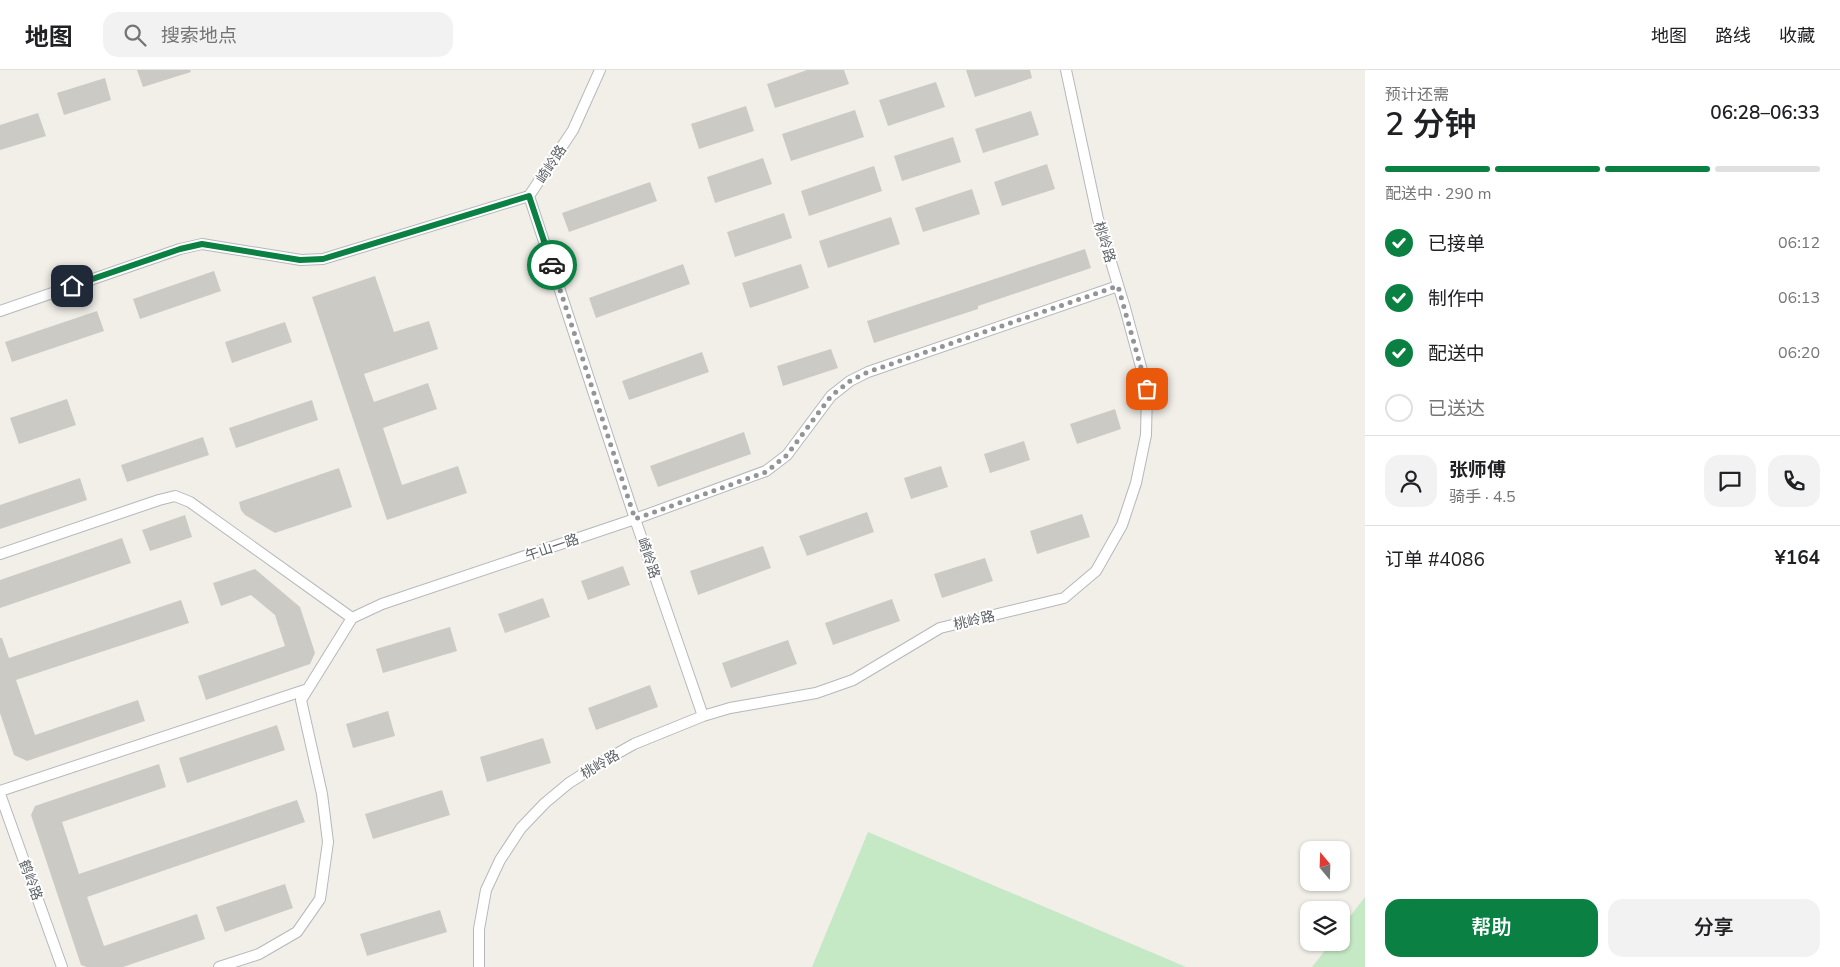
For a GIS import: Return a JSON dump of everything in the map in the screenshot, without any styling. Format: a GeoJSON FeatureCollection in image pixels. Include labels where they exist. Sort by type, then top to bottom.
{"type":"FeatureCollection","features":[{"type":"Feature","properties":{"kind":"street","name":"崎岭路"},"geometry":{"type":"LineString","coordinates":[[600,70],[573,130],[529,196],[635,519],[703,716]]}},
{"type":"Feature","properties":{"kind":"street","name":"桃岭路"},"geometry":{"type":"LineString","coordinates":[[479,967],[479,929],[486,890],[500,860],[521,828],[545,803],[569,783],[634,744],[703,716],[730,708],[816,692],[853,680],[940,628],[1064,598],[1096,571],[1122,525],[1136,483],[1146,435],[1147,389],[1098,219],[1066,70]]}},
{"type":"Feature","properties":{"kind":"street"},"geometry":{"type":"LineString","coordinates":[[0,311],[180,249],[202,244],[300,260],[323,259],[529,196]]}},
{"type":"Feature","properties":{"kind":"street","name":"午山一路"},"geometry":{"type":"LineString","coordinates":[[352,618],[382,604],[635,519],[766,472],[787,455],[831,396],[850,381],[868,372],[1118,286]]}},
{"type":"Feature","properties":{"kind":"street"},"geometry":{"type":"LineString","coordinates":[[0,554],[175,496],[190,502],[352,618],[301,700],[322,794],[328,842],[320,899],[297,932],[259,954],[219,967]]}},
{"type":"Feature","properties":{"kind":"street"},"geometry":{"type":"LineString","coordinates":[[0,792],[308,689]]}},
{"type":"Feature","properties":{"kind":"street","name":"鹤岭路"},"geometry":{"type":"LineString","coordinates":[[0,792],[62,967]]}},
{"type":"Feature","properties":{"kind":"green space"},"geometry":{"type":"Polygon","coordinates":[[[868,832],[1186,967],[812,967],[868,832]]]}},
{"type":"Feature","properties":{"kind":"green space"},"geometry":{"type":"Polygon","coordinates":[[[1365,897],[1365,967],[1312,967],[1325,951],[1350,951],[1350,916],[1365,897]]]}},
{"type":"Feature","properties":{"kind":"building"},"geometry":{"type":"Polygon","coordinates":[[[137,70],[190,70],[191,72],[143,87],[137,70]]]}},
{"type":"Feature","properties":{"kind":"building"},"geometry":{"type":"Polygon","coordinates":[[[807,70],[844,70],[849,84],[775,108],[767,84],[807,70]]]}},
{"type":"Feature","properties":{"kind":"building"},"geometry":{"type":"Polygon","coordinates":[[[966,70],[1030,70],[1032,78],[975,97],[966,70]]]}},
{"type":"Feature","properties":{"kind":"building"},"geometry":{"type":"Polygon","coordinates":[[[105,78],[111,100],[64,115],[57,93],[105,78]]]}},
{"type":"Feature","properties":{"kind":"building"},"geometry":{"type":"Polygon","coordinates":[[[936,82],[945,107],[888,126],[879,100],[936,82]]]}},
{"type":"Feature","properties":{"kind":"building"},"geometry":{"type":"Polygon","coordinates":[[[746,106],[754,131],[699,149],[691,124],[746,106]]]}},
{"type":"Feature","properties":{"kind":"building"},"geometry":{"type":"Polygon","coordinates":[[[855,110],[864,137],[791,161],[782,134],[855,110]]]}},
{"type":"Feature","properties":{"kind":"building"},"geometry":{"type":"Polygon","coordinates":[[[1031,111],[1039,135],[983,153],[975,129],[1031,111]]]}},
{"type":"Feature","properties":{"kind":"building"},"geometry":{"type":"Polygon","coordinates":[[[38,113],[46,136],[0,150],[0,125],[38,113]]]}},
{"type":"Feature","properties":{"kind":"building"},"geometry":{"type":"Polygon","coordinates":[[[953,137],[961,162],[902,181],[894,156],[953,137]]]}},
{"type":"Feature","properties":{"kind":"building"},"geometry":{"type":"Polygon","coordinates":[[[763,158],[772,184],[715,203],[707,177],[763,158]]]}},
{"type":"Feature","properties":{"kind":"building"},"geometry":{"type":"Polygon","coordinates":[[[1047,164],[1055,189],[1002,206],[994,182],[1047,164]]]}},
{"type":"Feature","properties":{"kind":"building"},"geometry":{"type":"Polygon","coordinates":[[[874,166],[882,191],[809,216],[801,191],[874,166]]]}},
{"type":"Feature","properties":{"kind":"building"},"geometry":{"type":"Polygon","coordinates":[[[650,182],[657,201],[569,232],[562,213],[650,182]]]}},
{"type":"Feature","properties":{"kind":"building"},"geometry":{"type":"Polygon","coordinates":[[[972,189],[980,214],[923,232],[915,208],[972,189]]]}},
{"type":"Feature","properties":{"kind":"building"},"geometry":{"type":"Polygon","coordinates":[[[784,213],[792,238],[735,257],[727,232],[784,213]]]}},
{"type":"Feature","properties":{"kind":"building"},"geometry":{"type":"Polygon","coordinates":[[[891,217],[900,244],[828,268],[819,241],[891,217]]]}},
{"type":"Feature","properties":{"kind":"building"},"geometry":{"type":"Polygon","coordinates":[[[1085,249],[1091,268],[978,306],[978,309],[874,343],[867,321],[1085,249]]]}},
{"type":"Feature","properties":{"kind":"building"},"geometry":{"type":"Polygon","coordinates":[[[683,264],[690,284],[596,318],[589,298],[683,264]]]}},
{"type":"Feature","properties":{"kind":"building"},"geometry":{"type":"Polygon","coordinates":[[[801,264],[809,288],[750,308],[742,283],[801,264]]]}},
{"type":"Feature","properties":{"kind":"building"},"geometry":{"type":"Polygon","coordinates":[[[214,271],[221,291],[140,319],[133,299],[214,271]]]}},
{"type":"Feature","properties":{"kind":"building"},"geometry":{"type":"Polygon","coordinates":[[[375,276],[394,332],[429,321],[438,349],[364,374],[374,402],[428,383],[437,409],[383,428],[402,485],[458,466],[467,493],[387,520],[312,297],[375,276]]]}},
{"type":"Feature","properties":{"kind":"building"},"geometry":{"type":"Polygon","coordinates":[[[97,311],[104,331],[12,362],[5,342],[97,311]]]}},
{"type":"Feature","properties":{"kind":"building"},"geometry":{"type":"Polygon","coordinates":[[[285,322],[292,342],[232,363],[225,342],[285,322]]]}},
{"type":"Feature","properties":{"kind":"building"},"geometry":{"type":"Polygon","coordinates":[[[831,349],[838,368],[783,386],[777,366],[831,349]]]}},
{"type":"Feature","properties":{"kind":"building"},"geometry":{"type":"Polygon","coordinates":[[[702,352],[709,372],[629,400],[622,381],[702,352]]]}},
{"type":"Feature","properties":{"kind":"building"},"geometry":{"type":"Polygon","coordinates":[[[67,399],[76,425],[19,444],[10,418],[67,399]]]}},
{"type":"Feature","properties":{"kind":"building"},"geometry":{"type":"Polygon","coordinates":[[[312,400],[318,420],[236,448],[229,428],[312,400]]]}},
{"type":"Feature","properties":{"kind":"building"},"geometry":{"type":"Polygon","coordinates":[[[1115,409],[1121,429],[1077,444],[1070,424],[1115,409]]]}},
{"type":"Feature","properties":{"kind":"building"},"geometry":{"type":"Polygon","coordinates":[[[744,432],[751,454],[658,487],[650,466],[744,432]]]}},
{"type":"Feature","properties":{"kind":"building"},"geometry":{"type":"Polygon","coordinates":[[[203,437],[209,455],[127,482],[121,465],[203,437]]]}},
{"type":"Feature","properties":{"kind":"building"},"geometry":{"type":"Polygon","coordinates":[[[1024,441],[1030,460],[990,473],[984,454],[1024,441]]]}},
{"type":"Feature","properties":{"kind":"building"},"geometry":{"type":"Polygon","coordinates":[[[941,466],[948,487],[911,499],[904,478],[941,466]]]}},
{"type":"Feature","properties":{"kind":"building"},"geometry":{"type":"Polygon","coordinates":[[[339,468],[352,507],[275,533],[245,515],[241,510],[239,502],[339,468]]]}},
{"type":"Feature","properties":{"kind":"building"},"geometry":{"type":"Polygon","coordinates":[[[80,478],[87,500],[0,529],[0,505],[80,478]]]}},
{"type":"Feature","properties":{"kind":"building"},"geometry":{"type":"Polygon","coordinates":[[[867,512],[874,532],[807,556],[799,536],[867,512]]]}},
{"type":"Feature","properties":{"kind":"building"},"geometry":{"type":"Polygon","coordinates":[[[1082,514],[1090,537],[1037,554],[1030,531],[1082,514]]]}},
{"type":"Feature","properties":{"kind":"building"},"geometry":{"type":"Polygon","coordinates":[[[185,515],[192,537],[150,551],[142,530],[185,515]]]}},
{"type":"Feature","properties":{"kind":"building"},"geometry":{"type":"Polygon","coordinates":[[[122,538],[131,563],[0,608],[0,580],[122,538]]]}},
{"type":"Feature","properties":{"kind":"building"},"geometry":{"type":"Polygon","coordinates":[[[763,546],[771,568],[698,595],[690,571],[763,546]]]}},
{"type":"Feature","properties":{"kind":"building"},"geometry":{"type":"Polygon","coordinates":[[[985,558],[993,581],[942,598],[934,574],[985,558]]]}},
{"type":"Feature","properties":{"kind":"building"},"geometry":{"type":"Polygon","coordinates":[[[623,566],[630,585],[588,600],[581,581],[623,566]]]}},
{"type":"Feature","properties":{"kind":"building"},"geometry":{"type":"Polygon","coordinates":[[[255,569],[300,607],[315,653],[310,664],[206,700],[198,676],[285,646],[275,615],[251,595],[221,606],[213,583],[255,569]]]}},
{"type":"Feature","properties":{"kind":"building"},"geometry":{"type":"Polygon","coordinates":[[[543,598],[550,617],[505,633],[498,614],[543,598]]]}},
{"type":"Feature","properties":{"kind":"building"},"geometry":{"type":"Polygon","coordinates":[[[892,599],[900,621],[833,645],[825,623],[892,599]]]}},
{"type":"Feature","properties":{"kind":"building"},"geometry":{"type":"Polygon","coordinates":[[[181,600],[189,623],[16,680],[35,735],[138,700],[145,721],[27,761],[14,755],[0,713],[0,638],[2,638],[9,658],[181,600]]]}},
{"type":"Feature","properties":{"kind":"building"},"geometry":{"type":"Polygon","coordinates":[[[450,627],[457,651],[383,673],[376,649],[450,627]]]}},
{"type":"Feature","properties":{"kind":"building"},"geometry":{"type":"Polygon","coordinates":[[[788,640],[797,664],[731,688],[722,663],[788,640]]]}},
{"type":"Feature","properties":{"kind":"building"},"geometry":{"type":"Polygon","coordinates":[[[650,685],[658,707],[596,730],[588,708],[650,685]]]}},
{"type":"Feature","properties":{"kind":"building"},"geometry":{"type":"Polygon","coordinates":[[[388,711],[395,736],[353,748],[346,724],[388,711]]]}},
{"type":"Feature","properties":{"kind":"building"},"geometry":{"type":"Polygon","coordinates":[[[277,725],[285,750],[187,783],[179,758],[277,725]]]}},
{"type":"Feature","properties":{"kind":"building"},"geometry":{"type":"Polygon","coordinates":[[[543,738],[551,763],[487,782],[480,757],[543,738]]]}},
{"type":"Feature","properties":{"kind":"building"},"geometry":{"type":"Polygon","coordinates":[[[159,764],[166,787],[62,822],[79,874],[297,800],[305,822],[87,897],[104,946],[197,914],[205,939],[123,967],[87,967],[81,965],[31,815],[35,806],[159,764]]]}},
{"type":"Feature","properties":{"kind":"building"},"geometry":{"type":"Polygon","coordinates":[[[442,790],[450,815],[373,839],[365,814],[442,790]]]}},
{"type":"Feature","properties":{"kind":"building"},"geometry":{"type":"Polygon","coordinates":[[[285,884],[293,908],[225,932],[216,907],[285,884]]]}},
{"type":"Feature","properties":{"kind":"building"},"geometry":{"type":"Polygon","coordinates":[[[440,910],[447,932],[367,956],[360,934],[440,910]]]}},
{"type":"Feature","properties":{"kind":"way so far"},"geometry":{"type":"LineString","coordinates":[[552,265],[635,519],[766,472],[787,455],[831,396],[850,381],[868,372],[1118,286],[1147,389]]}},
{"type":"Feature","properties":{"kind":"route"},"geometry":{"type":"LineString","coordinates":[[72,286],[180,249],[202,244],[300,260],[323,259],[529,196],[552,265]]}}]}
